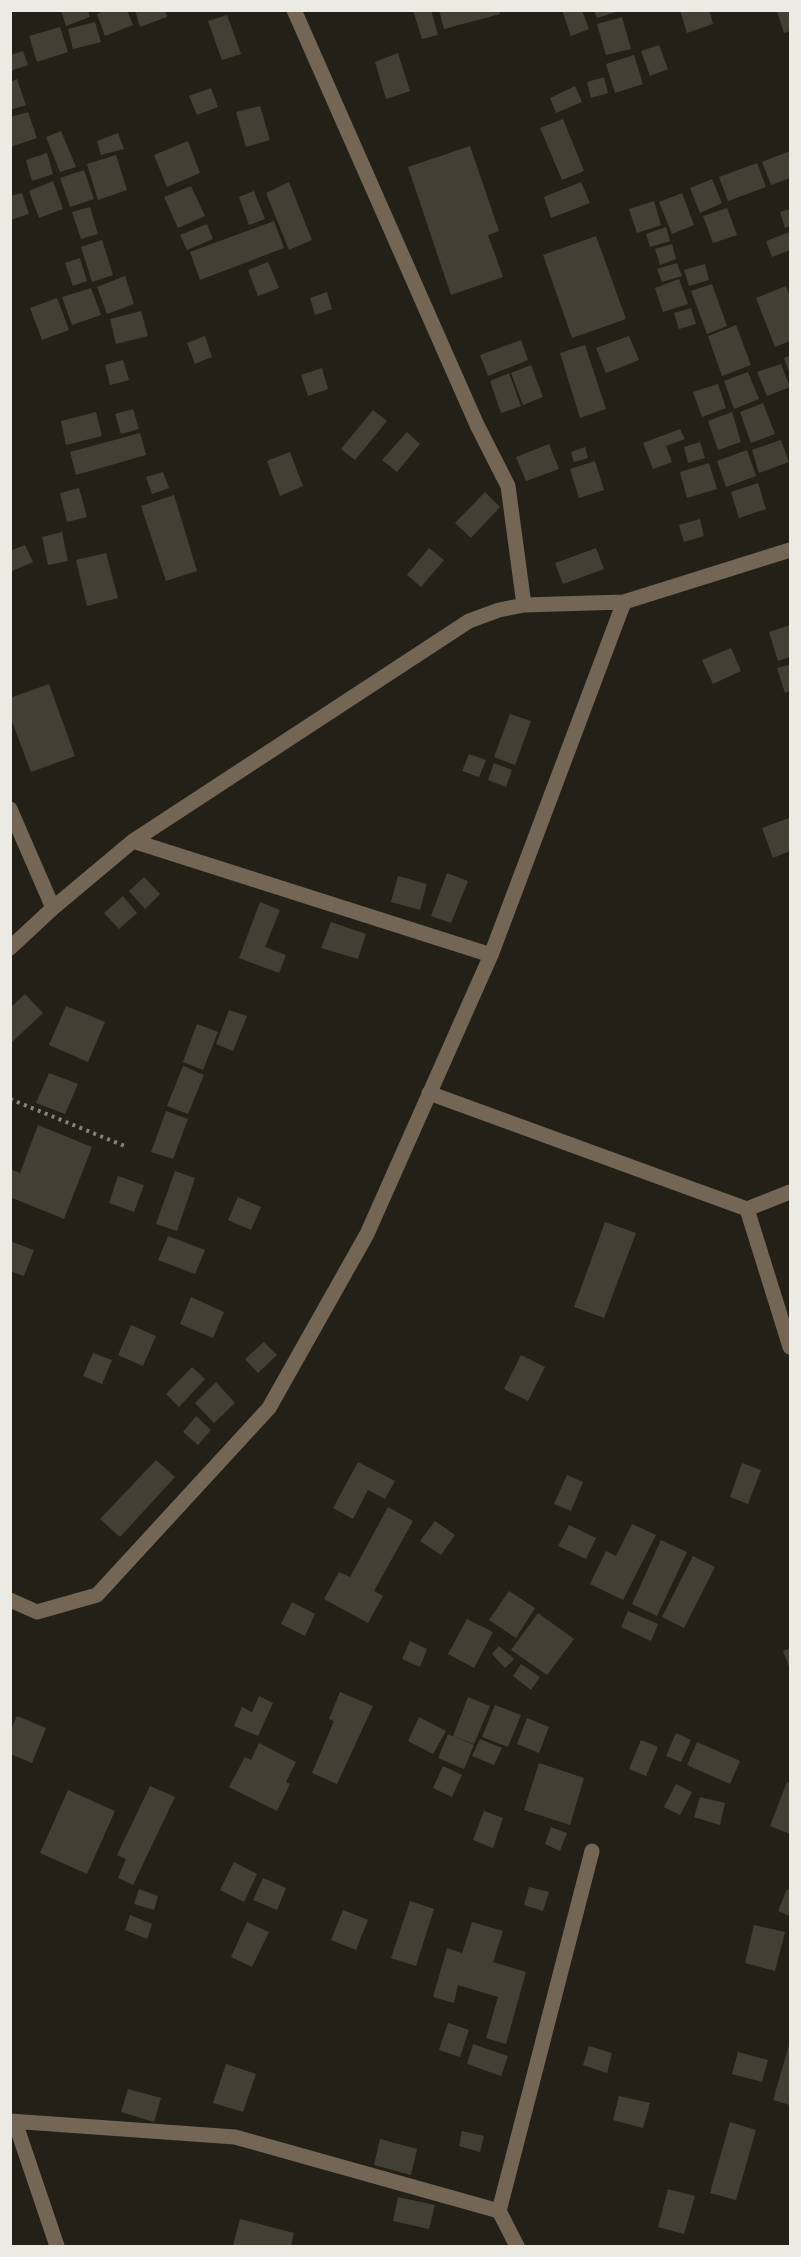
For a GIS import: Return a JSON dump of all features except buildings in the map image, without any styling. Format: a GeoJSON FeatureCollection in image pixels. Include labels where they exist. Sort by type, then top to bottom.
{"type":"FeatureCollection","features":[{"type":"Feature","properties":{"kind":"street"},"geometry":{"type":"LineString","coordinates":[[294,10],[477,425],[508,486],[524,605]]}},
{"type":"Feature","properties":{"kind":"street"},"geometry":{"type":"LineString","coordinates":[[10,948],[53,908],[133,841],[469,621],[499,610],[524,605],[624,602],[790,550]]}},
{"type":"Feature","properties":{"kind":"street"},"geometry":{"type":"LineString","coordinates":[[10,1600],[37,1612],[97,1595],[270,1408],[367,1234],[491,955],[624,602]]}},
{"type":"Feature","properties":{"kind":"street"},"geometry":{"type":"LineString","coordinates":[[10,808],[53,908]]}},
{"type":"Feature","properties":{"kind":"street"},"geometry":{"type":"LineString","coordinates":[[133,841],[491,955]]}},
{"type":"Feature","properties":{"kind":"street"},"geometry":{"type":"LineString","coordinates":[[429,1094],[747,1209],[790,1192]]}},
{"type":"Feature","properties":{"kind":"street"},"geometry":{"type":"LineString","coordinates":[[747,1209],[790,1347]]}},
{"type":"Feature","properties":{"kind":"street"},"geometry":{"type":"LineString","coordinates":[[517,2247],[499,2211],[592,1851]]}},
{"type":"Feature","properties":{"kind":"street"},"geometry":{"type":"LineString","coordinates":[[57,2247],[13,2122],[235,2137],[499,2211]]}},
{"type":"Feature","properties":{"kind":"path"},"geometry":{"type":"LineString","coordinates":[[10,1099],[127,1148]]}}]}
